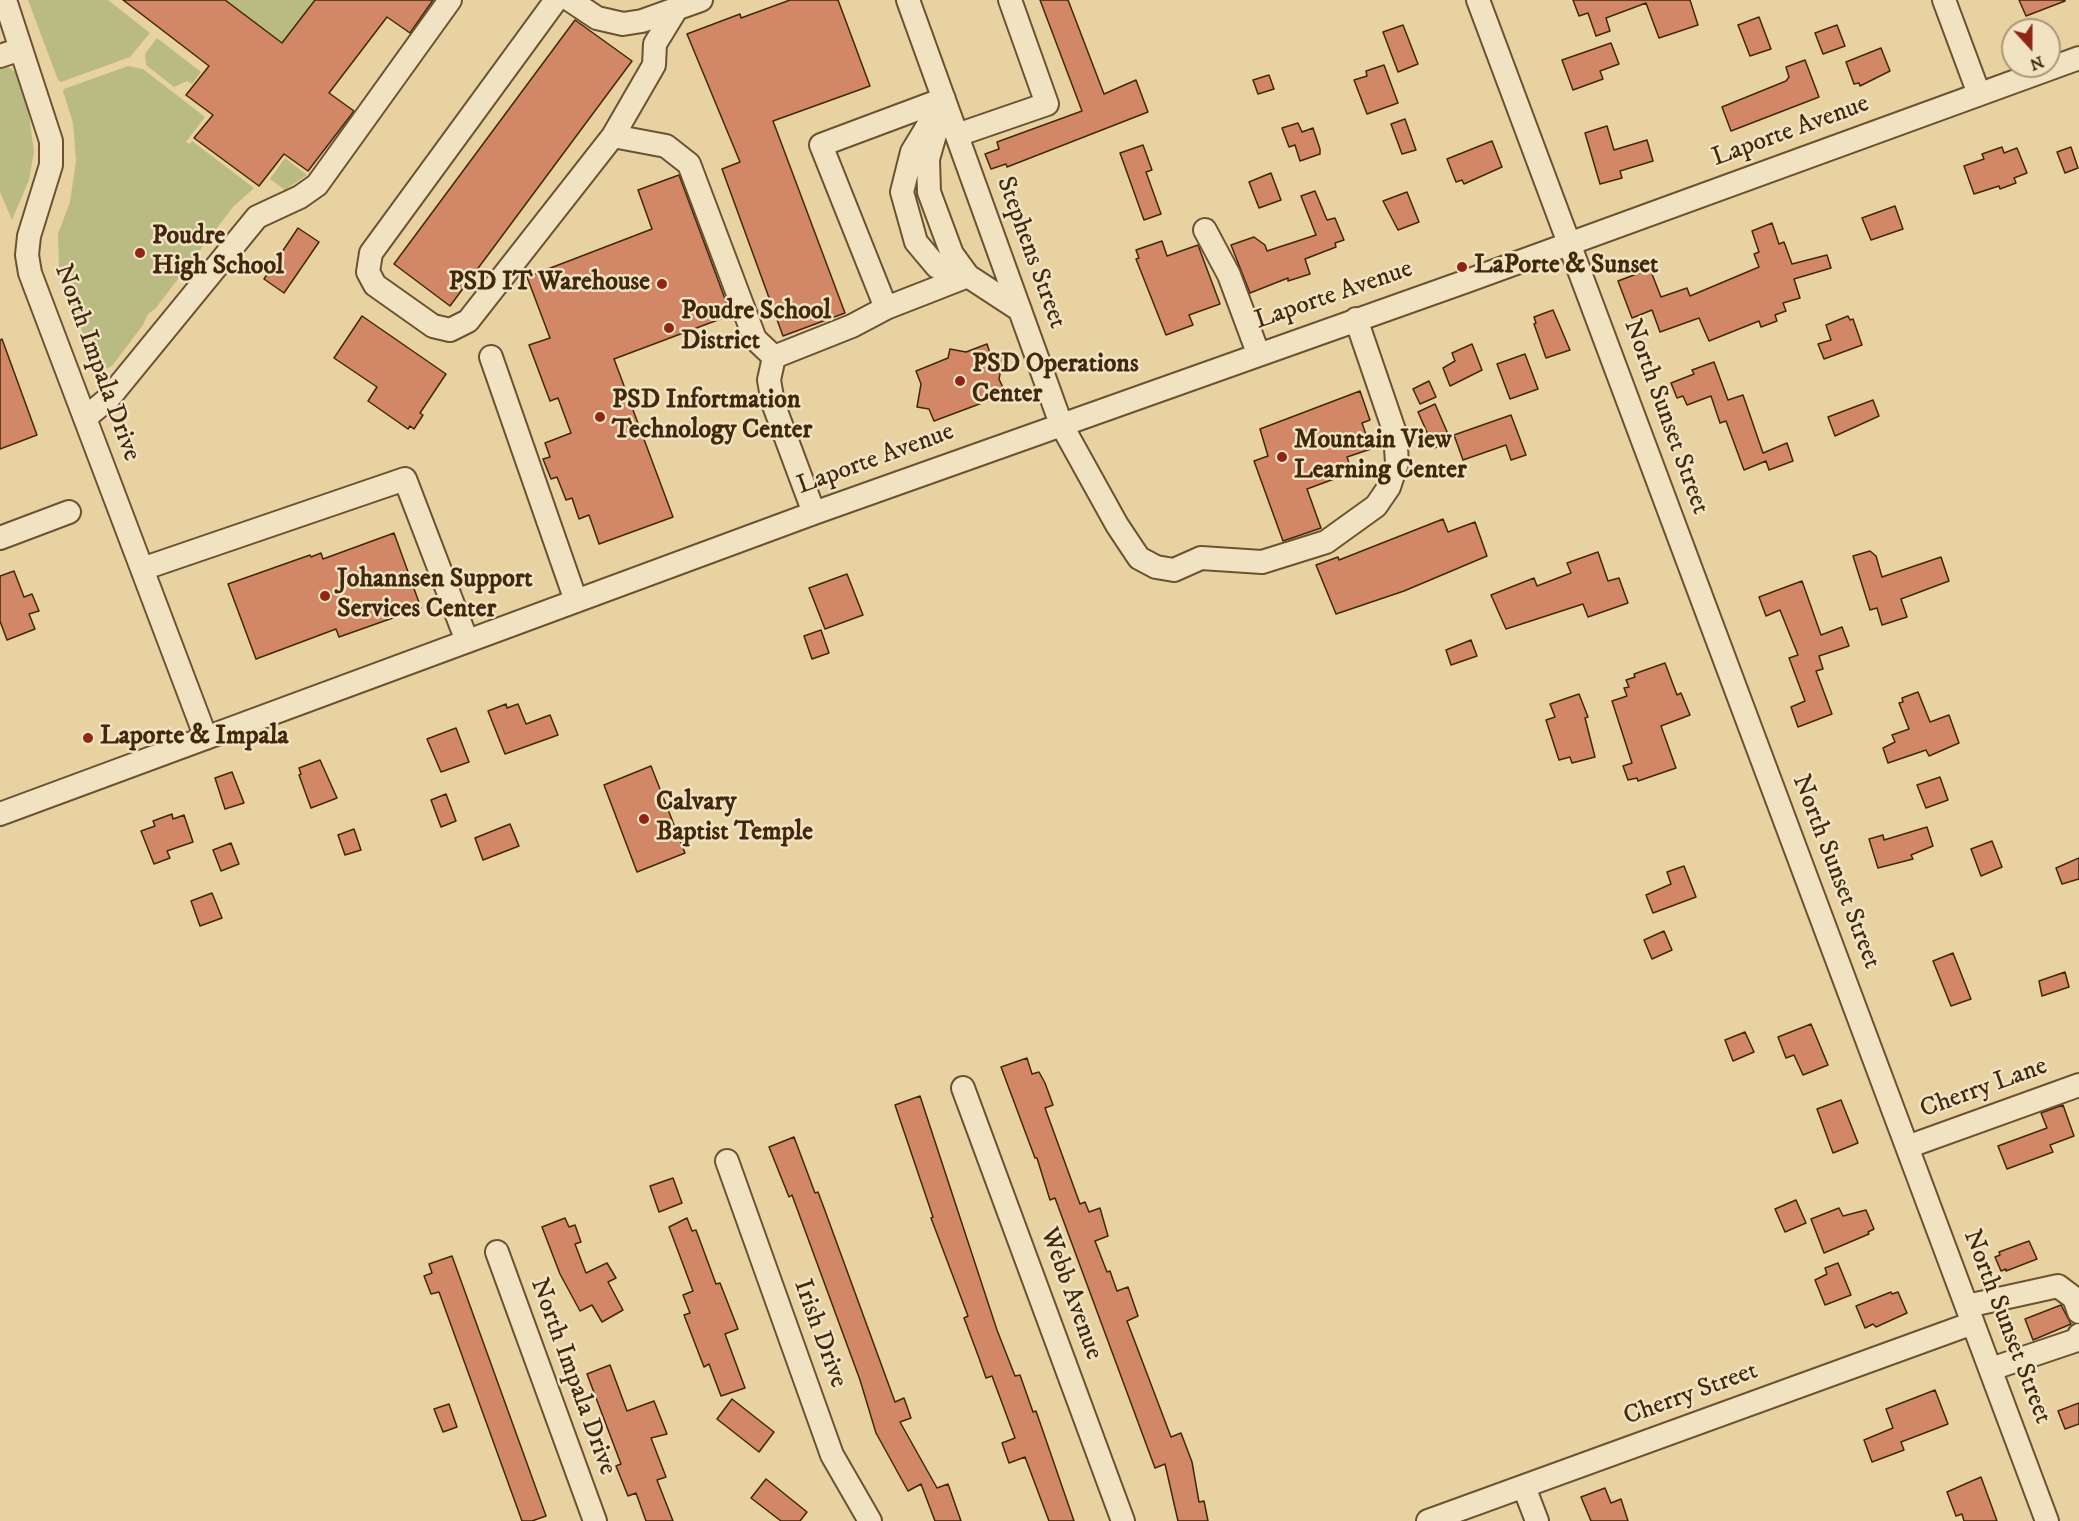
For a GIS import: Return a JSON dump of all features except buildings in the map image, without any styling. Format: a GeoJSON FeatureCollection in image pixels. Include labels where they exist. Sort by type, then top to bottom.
{"type":"FeatureCollection","features":[{"type":"Feature","properties":{"kind":"street","name":"North Impala Drive"},"geometry":{"type":"LineString","coordinates":[[5,0],[10,52],[51,141],[51,165],[29,236],[27,255],[30,273],[206,738]]}},
{"type":"Feature","properties":{"kind":"street"},"geometry":{"type":"LineString","coordinates":[[85,418],[109,398],[257,217],[300,198],[317,185],[450,0]]}},
{"type":"Feature","properties":{"kind":"street"},"geometry":{"type":"LineString","coordinates":[[556,0],[371,253],[368,272],[375,285],[433,326],[450,330],[468,321],[613,136],[654,65],[655,44],[677,8]]}},
{"type":"Feature","properties":{"kind":"street"},"geometry":{"type":"LineString","coordinates":[[570,0],[597,18],[623,24],[701,0]]}},
{"type":"Feature","properties":{"kind":"street","name":"Stephens Street"},"geometry":{"type":"LineString","coordinates":[[909,0],[1061,424],[1117,525],[1139,558],[1156,567],[1174,570],[1201,558],[1262,562],[1326,542],[1376,506],[1389,488],[1397,464],[1395,433],[1356,319]]}},
{"type":"Feature","properties":{"kind":"street"},"geometry":{"type":"LineString","coordinates":[[957,135],[1047,104],[1010,0]]}},
{"type":"Feature","properties":{"kind":"street","name":"North Sunset Street"},"geometry":{"type":"LineString","coordinates":[[1478,0],[2048,1521]]}},
{"type":"Feature","properties":{"kind":"street"},"geometry":{"type":"LineString","coordinates":[[1944,0],[1979,94]]}},
{"type":"Feature","properties":{"kind":"street","name":"Laporte Avenue"},"geometry":{"type":"LineString","coordinates":[[0,814],[814,513],[1570,243],[2079,58]]}},
{"type":"Feature","properties":{"kind":"street"},"geometry":{"type":"LineString","coordinates":[[944,99],[928,159],[929,192],[952,254],[968,276],[1020,310]]}},
{"type":"Feature","properties":{"kind":"street"},"geometry":{"type":"LineString","coordinates":[[886,308],[821,145],[944,99]]}},
{"type":"Feature","properties":{"kind":"street"},"geometry":{"type":"LineString","coordinates":[[613,136],[666,146],[689,164],[755,339],[774,357]]}},
{"type":"Feature","properties":{"kind":"street"},"geometry":{"type":"LineString","coordinates":[[1205,230],[1228,275],[1258,353]]}},
{"type":"Feature","properties":{"kind":"street"},"geometry":{"type":"LineString","coordinates":[[774,357],[852,326],[886,308],[968,276]]}},
{"type":"Feature","properties":{"kind":"street"},"geometry":{"type":"LineString","coordinates":[[491,357],[576,601]]}},
{"type":"Feature","properties":{"kind":"street"},"geometry":{"type":"LineString","coordinates":[[774,357],[769,380],[773,403],[814,513]]}},
{"type":"Feature","properties":{"kind":"street"},"geometry":{"type":"LineString","coordinates":[[142,569],[405,479],[467,641]]}},
{"type":"Feature","properties":{"kind":"street"},"geometry":{"type":"LineString","coordinates":[[0,538],[69,513]]}},
{"type":"Feature","properties":{"kind":"street","name":"Cherry Lane"},"geometry":{"type":"LineString","coordinates":[[1907,1147],[2079,1084]]}},
{"type":"Feature","properties":{"kind":"street","name":"Webb Avenue"},"geometry":{"type":"LineString","coordinates":[[963,1088],[1123,1521]]}},
{"type":"Feature","properties":{"kind":"street","name":"Irish Drive"},"geometry":{"type":"LineString","coordinates":[[727,1161],[832,1455],[870,1521]]}},
{"type":"Feature","properties":{"kind":"street","name":"North Impala Drive"},"geometry":{"type":"LineString","coordinates":[[497,1252],[595,1521]]}},
{"type":"Feature","properties":{"kind":"street","name":"Cherry Street"},"geometry":{"type":"LineString","coordinates":[[1428,1521],[1524,1487],[1970,1314],[2058,1286],[2074,1298],[2079,1312]]}},
{"type":"Feature","properties":{"kind":"street"},"geometry":{"type":"LineString","coordinates":[[1991,1369],[2077,1340],[2079,1335]]}},
{"type":"Feature","properties":{"kind":"street"},"geometry":{"type":"LineString","coordinates":[[1524,1487],[1537,1521]]}},
{"type":"Feature","properties":{"kind":"green space"},"geometry":{"type":"Polygon","coordinates":[[[28,0],[108,0],[150,33],[130,57],[61,82],[58,80],[28,0]]]}},
{"type":"Feature","properties":{"kind":"green space"},"geometry":{"type":"Polygon","coordinates":[[[225,0],[315,0],[282,43],[225,0]]]}},
{"type":"Feature","properties":{"kind":"green space"},"geometry":{"type":"Polygon","coordinates":[[[157,38],[201,72],[192,84],[187,81],[174,87],[146,65],[145,54],[157,38]]]}},
{"type":"Feature","properties":{"kind":"green space"},"geometry":{"type":"Polygon","coordinates":[[[128,66],[143,69],[205,117],[186,142],[190,144],[192,141],[254,188],[233,207],[155,309],[148,314],[143,325],[112,366],[105,369],[95,367],[59,268],[58,234],[70,202],[76,161],[73,123],[63,91],[128,66]]]}},
{"type":"Feature","properties":{"kind":"green space"},"geometry":{"type":"Polygon","coordinates":[[[9,67],[16,73],[28,107],[34,152],[29,180],[12,220],[0,192],[0,69],[9,67]]]}},
{"type":"Feature","properties":{"kind":"green space"},"geometry":{"type":"Polygon","coordinates":[[[285,158],[307,175],[285,190],[270,179],[285,158]]]}},
{"type":"Feature","properties":{"kind":"place","name":"Poudre High School"},"geometry":{"type":"Point","coordinates":[140,253]}},
{"type":"Feature","properties":{"kind":"place","name":"LaPorte & Sunset"},"geometry":{"type":"Point","coordinates":[1462,267]}},
{"type":"Feature","properties":{"kind":"place","name":"PSD IT Warehouse"},"geometry":{"type":"Point","coordinates":[662,284]}},
{"type":"Feature","properties":{"kind":"place","name":"Poudre School District"},"geometry":{"type":"Point","coordinates":[669,328]}},
{"type":"Feature","properties":{"kind":"place","name":"PSD Operations Center"},"geometry":{"type":"Point","coordinates":[960,381]}},
{"type":"Feature","properties":{"kind":"place","name":"PSD Infortmation Technology Center"},"geometry":{"type":"Point","coordinates":[600,417]}},
{"type":"Feature","properties":{"kind":"place","name":"Mountain View Learning Center"},"geometry":{"type":"Point","coordinates":[1282,457]}},
{"type":"Feature","properties":{"kind":"place","name":"Johannsen Support Services Center"},"geometry":{"type":"Point","coordinates":[325,596]}},
{"type":"Feature","properties":{"kind":"place","name":"Laporte & Impala"},"geometry":{"type":"Point","coordinates":[88,738]}},
{"type":"Feature","properties":{"kind":"place","name":"Calvary Baptist Temple"},"geometry":{"type":"Point","coordinates":[644,819]}}]}
